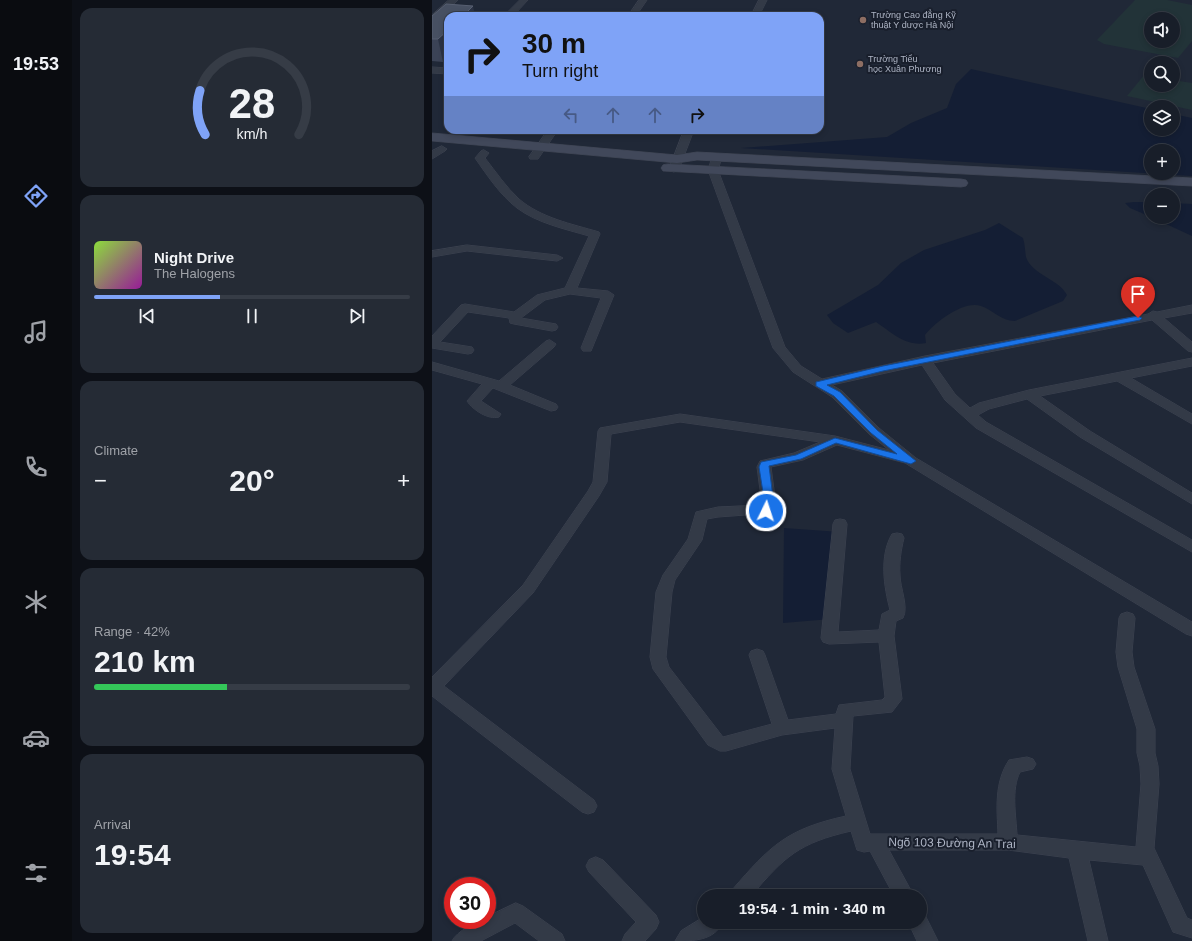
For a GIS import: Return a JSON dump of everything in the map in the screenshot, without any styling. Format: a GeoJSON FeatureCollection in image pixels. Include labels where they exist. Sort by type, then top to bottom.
{"type":"FeatureCollection","features":[{"type":"Feature","properties":{"kind":"street"},"geometry":{"type":"LineString","coordinates":[[434,22],[454,0]]}},
{"type":"Feature","properties":{"kind":"street"},"geometry":{"type":"LineString","coordinates":[[512,12],[524,0]]}},
{"type":"Feature","properties":{"kind":"street"},"geometry":{"type":"LineString","coordinates":[[635,12],[643,0]]}},
{"type":"Feature","properties":{"kind":"street"},"geometry":{"type":"LineString","coordinates":[[757,12],[763,0]]}},
{"type":"Feature","properties":{"kind":"street"},"geometry":{"type":"LineString","coordinates":[[432,70],[444,71]]}},
{"type":"Feature","properties":{"kind":"street"},"geometry":{"type":"LineString","coordinates":[[537,152],[550,134]]}},
{"type":"Feature","properties":{"kind":"street"},"geometry":{"type":"LineString","coordinates":[[675,164],[687,134]]}},
{"type":"Feature","properties":{"kind":"street"},"geometry":{"type":"LineString","coordinates":[[432,137],[537,152],[675,164],[715,164],[1192,182]]}},
{"type":"Feature","properties":{"kind":"street"},"geometry":{"type":"LineString","coordinates":[[436,152],[537,152]]}},
{"type":"Feature","properties":{"kind":"street"},"geometry":{"type":"LineString","coordinates":[[484,153],[480,158],[511,196],[528,210],[595,234],[570,291]]}},
{"type":"Feature","properties":{"kind":"street"},"geometry":{"type":"LineString","coordinates":[[715,164],[976,184]]}},
{"type":"Feature","properties":{"kind":"street"},"geometry":{"type":"LineString","coordinates":[[715,164],[779,348],[797,369],[837,394],[874,432],[911,461],[1192,630]]}},
{"type":"Feature","properties":{"kind":"street"},"geometry":{"type":"LineString","coordinates":[[432,254],[468,248],[557,258]]}},
{"type":"Feature","properties":{"kind":"street"},"geometry":{"type":"LineString","coordinates":[[552,327],[514,320],[516,316],[541,297],[570,291],[608,294],[587,348]]}},
{"type":"Feature","properties":{"kind":"street"},"geometry":{"type":"LineString","coordinates":[[432,344],[465,308],[516,316]]}},
{"type":"Feature","properties":{"kind":"street"},"geometry":{"type":"LineString","coordinates":[[819,384],[925,360],[1153,315],[1192,309]]}},
{"type":"Feature","properties":{"kind":"street"},"geometry":{"type":"LineString","coordinates":[[1153,315],[1192,348]]}},
{"type":"Feature","properties":{"kind":"street"},"geometry":{"type":"LineString","coordinates":[[432,344],[468,350]]}},
{"type":"Feature","properties":{"kind":"street"},"geometry":{"type":"LineString","coordinates":[[494,414],[477,406],[474,401],[550,344]]}},
{"type":"Feature","properties":{"kind":"street"},"geometry":{"type":"LineString","coordinates":[[925,360],[950,397],[981,425],[1192,547]]}},
{"type":"Feature","properties":{"kind":"street"},"geometry":{"type":"LineString","coordinates":[[969,414],[984,406],[1029,394],[1192,362]]}},
{"type":"Feature","properties":{"kind":"street"},"geometry":{"type":"LineString","coordinates":[[432,366],[496,384],[551,407]]}},
{"type":"Feature","properties":{"kind":"street"},"geometry":{"type":"LineString","coordinates":[[1120,377],[1192,420]]}},
{"type":"Feature","properties":{"kind":"street"},"geometry":{"type":"LineString","coordinates":[[1029,394],[1086,434],[1192,499]]}},
{"type":"Feature","properties":{"kind":"street"},"geometry":{"type":"LineString","coordinates":[[588,806],[433,688],[528,589],[594,493],[600,482],[605,431],[680,418],[835,440],[911,461]]}},
{"type":"Feature","properties":{"kind":"street"},"geometry":{"type":"LineString","coordinates":[[835,440],[802,456],[765,464],[769,505],[768,510],[706,513],[701,516],[695,540],[668,580],[664,592],[658,657],[661,669],[683,696],[714,740],[720,744],[726,744],[782,728],[843,720]]}},
{"type":"Feature","properties":{"kind":"street"},"geometry":{"type":"LineString","coordinates":[[840,524],[829,638],[886,636]]}},
{"type":"Feature","properties":{"kind":"street"},"geometry":{"type":"LineString","coordinates":[[896,538],[892,553],[892,572],[898,611],[897,614],[888,618],[886,636],[894,700],[886,707],[845,710],[843,720],[841,769],[864,844],[875,842],[900,889]]}},
{"type":"Feature","properties":{"kind":"street"},"geometry":{"type":"LineString","coordinates":[[1127,618],[1124,652],[1126,666],[1146,729],[1146,753],[1149,766],[1150,784],[1145,848],[1180,925],[1192,929]]}},
{"type":"Feature","properties":{"kind":"street"},"geometry":{"type":"LineString","coordinates":[[757,655],[782,728]]}},
{"type":"Feature","properties":{"kind":"street"},"geometry":{"type":"LineString","coordinates":[[1008,842],[1007,803],[1009,775],[1015,765],[1027,764]]}},
{"type":"Feature","properties":{"kind":"street"},"geometry":{"type":"LineString","coordinates":[[745,889],[771,859],[803,837],[857,822]]}},
{"type":"Feature","properties":{"kind":"street","name":"Ngõ 103 Đường An Trai"},"geometry":{"type":"LineString","coordinates":[[875,842],[1008,842],[1077,851],[1148,857]]}},
{"type":"Feature","properties":{"kind":"street"},"geometry":{"type":"LineString","coordinates":[[1077,851],[1098,941]]}},
{"type":"Feature","properties":{"kind":"street"},"geometry":{"type":"LineString","coordinates":[[596,866],[649,922],[632,941]]}},
{"type":"Feature","properties":{"kind":"street"},"geometry":{"type":"LineString","coordinates":[[462,941],[516,912],[555,941]]}},
{"type":"Feature","properties":{"kind":"street"},"geometry":{"type":"LineString","coordinates":[[685,941],[703,929]]}},
{"type":"Feature","properties":{"kind":"street"},"geometry":{"type":"LineString","coordinates":[[922,929],[928,941]]}},
{"type":"Feature","properties":{"kind":"shaded area"},"geometry":{"type":"Polygon","coordinates":[[[1135,0],[1167,0],[1192,5],[1192,41],[1180,56],[1167,56],[1104,44],[1097,40],[1135,0]]]}},
{"type":"Feature","properties":{"kind":"shaded area"},"geometry":{"type":"Polygon","coordinates":[[[1144,75],[1144,92],[1180,92],[1180,81],[1192,83],[1192,110],[1180,107],[1180,100],[1146,100],[1127,96],[1144,75]]]}},
{"type":"Feature","properties":{"kind":"water"},"geometry":{"type":"Polygon","coordinates":[[[971,69],[1144,107],[1144,136],[1180,136],[1180,115],[1192,118],[1192,176],[1180,175],[1180,144],[1144,144],[1144,173],[741,148],[887,137],[911,123],[947,108],[956,84],[971,69]]]}},
{"type":"Feature","properties":{"kind":"water"},"geometry":{"type":"Polygon","coordinates":[[[1144,202],[1144,214],[1130,208],[1125,203],[1144,202]]]}},
{"type":"Feature","properties":{"kind":"water"},"geometry":{"type":"Polygon","coordinates":[[[1180,203],[1192,204],[1192,236],[1166,224],[1180,224],[1180,203]]]}},
{"type":"Feature","properties":{"kind":"water"},"geometry":{"type":"Polygon","coordinates":[[[999,223],[1023,238],[1026,257],[1029,263],[1063,290],[1067,295],[1063,301],[1015,321],[1005,319],[981,306],[966,306],[950,313],[936,324],[925,335],[926,343],[919,344],[899,338],[876,322],[848,333],[833,323],[827,315],[878,285],[901,263],[924,250],[985,230],[999,223]]]}},
{"type":"Feature","properties":{"kind":"water"},"geometry":{"type":"Polygon","coordinates":[[[784,528],[840,532],[831,619],[783,623],[784,528]]]}},
{"type":"Feature","properties":{"kind":"building"},"geometry":{"type":"Polygon","coordinates":[[[446,4],[473,6],[467,12],[444,12],[444,34],[438,39],[432,39],[432,16],[446,4]]]}},
{"type":"Feature","properties":{"kind":"place","name":"Trường Cao đẳng Kỹ thuật Y dược Hà Nội"},"geometry":{"type":"Point","coordinates":[863,20]}},
{"type":"Feature","properties":{"kind":"place","name":"Trường Tiểu học Xuân Phương"},"geometry":{"type":"Point","coordinates":[860,64]}},
{"type":"Feature","properties":{"kind":"route"},"geometry":{"type":"LineString","coordinates":[[766,511],[768,510],[769,505],[764,467],[765,464],[798,457],[835,440],[911,461],[874,432],[837,394],[819,384],[883,369],[1138,318]]}}]}
